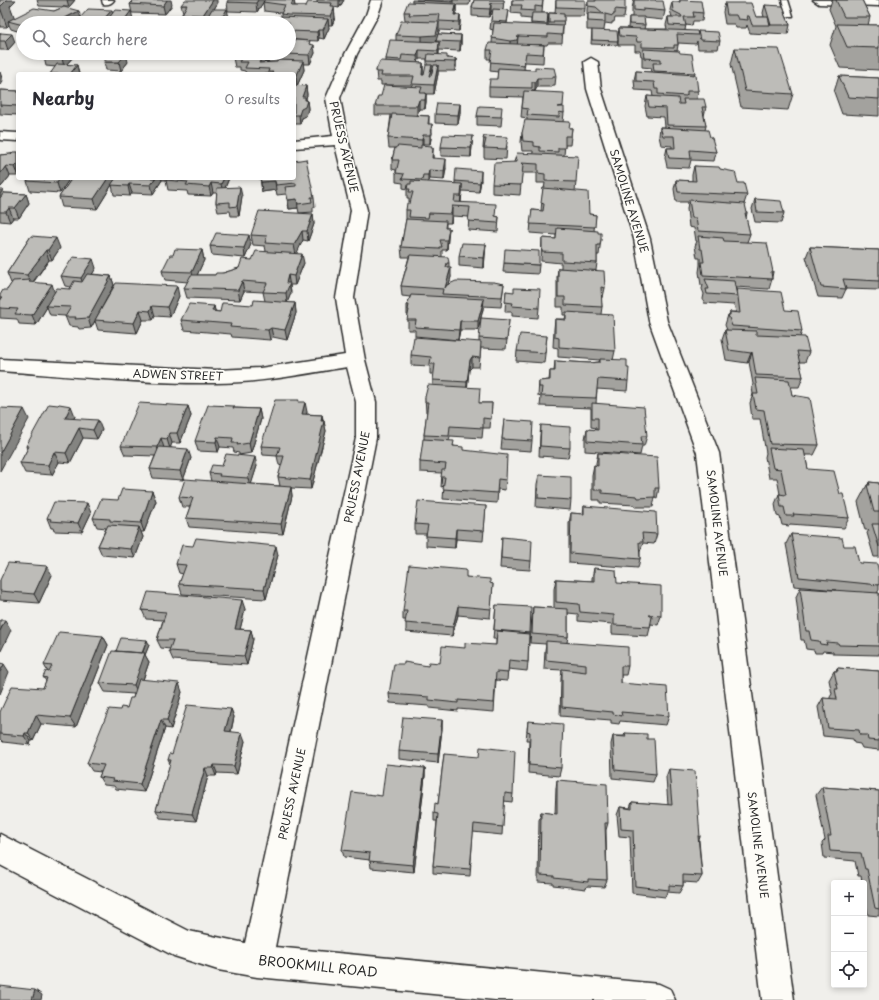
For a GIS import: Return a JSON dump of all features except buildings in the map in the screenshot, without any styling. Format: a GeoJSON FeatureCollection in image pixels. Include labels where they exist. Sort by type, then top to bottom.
{"type":"FeatureCollection","features":[{"type":"Feature","properties":{"kind":"street","name":"PRUESS AVENUE"},"geometry":{"type":"LineString","coordinates":[[257,961],[366,438],[366,402],[355,360],[345,294],[359,210],[340,140],[333,94],[377,0]]}},
{"type":"Feature","properties":{"kind":"street"},"geometry":{"type":"LineString","coordinates":[[819,0],[879,2]]}},
{"type":"Feature","properties":{"kind":"street","name":"SAMOLINE AVENUE"},"geometry":{"type":"LineString","coordinates":[[591,62],[594,89],[642,239],[658,321],[703,436],[708,453],[778,1000]]}},
{"type":"Feature","properties":{"kind":"street"},"geometry":{"type":"LineString","coordinates":[[0,136],[16,138]]}},
{"type":"Feature","properties":{"kind":"street"},"geometry":{"type":"LineString","coordinates":[[296,144],[340,140]]}},
{"type":"Feature","properties":{"kind":"street","name":"ADWEN STREET"},"geometry":{"type":"LineString","coordinates":[[0,365],[175,376],[216,377],[260,374],[355,360]]}},
{"type":"Feature","properties":{"kind":"street","name":"BROOKMILL ROAD"},"geometry":{"type":"LineString","coordinates":[[0,849],[185,945],[218,954],[257,961],[659,1000]]}},
{"type":"Feature","properties":{"kind":"lane"},"geometry":{"type":"LineString","coordinates":[[785,0],[790,14]]}}]}
